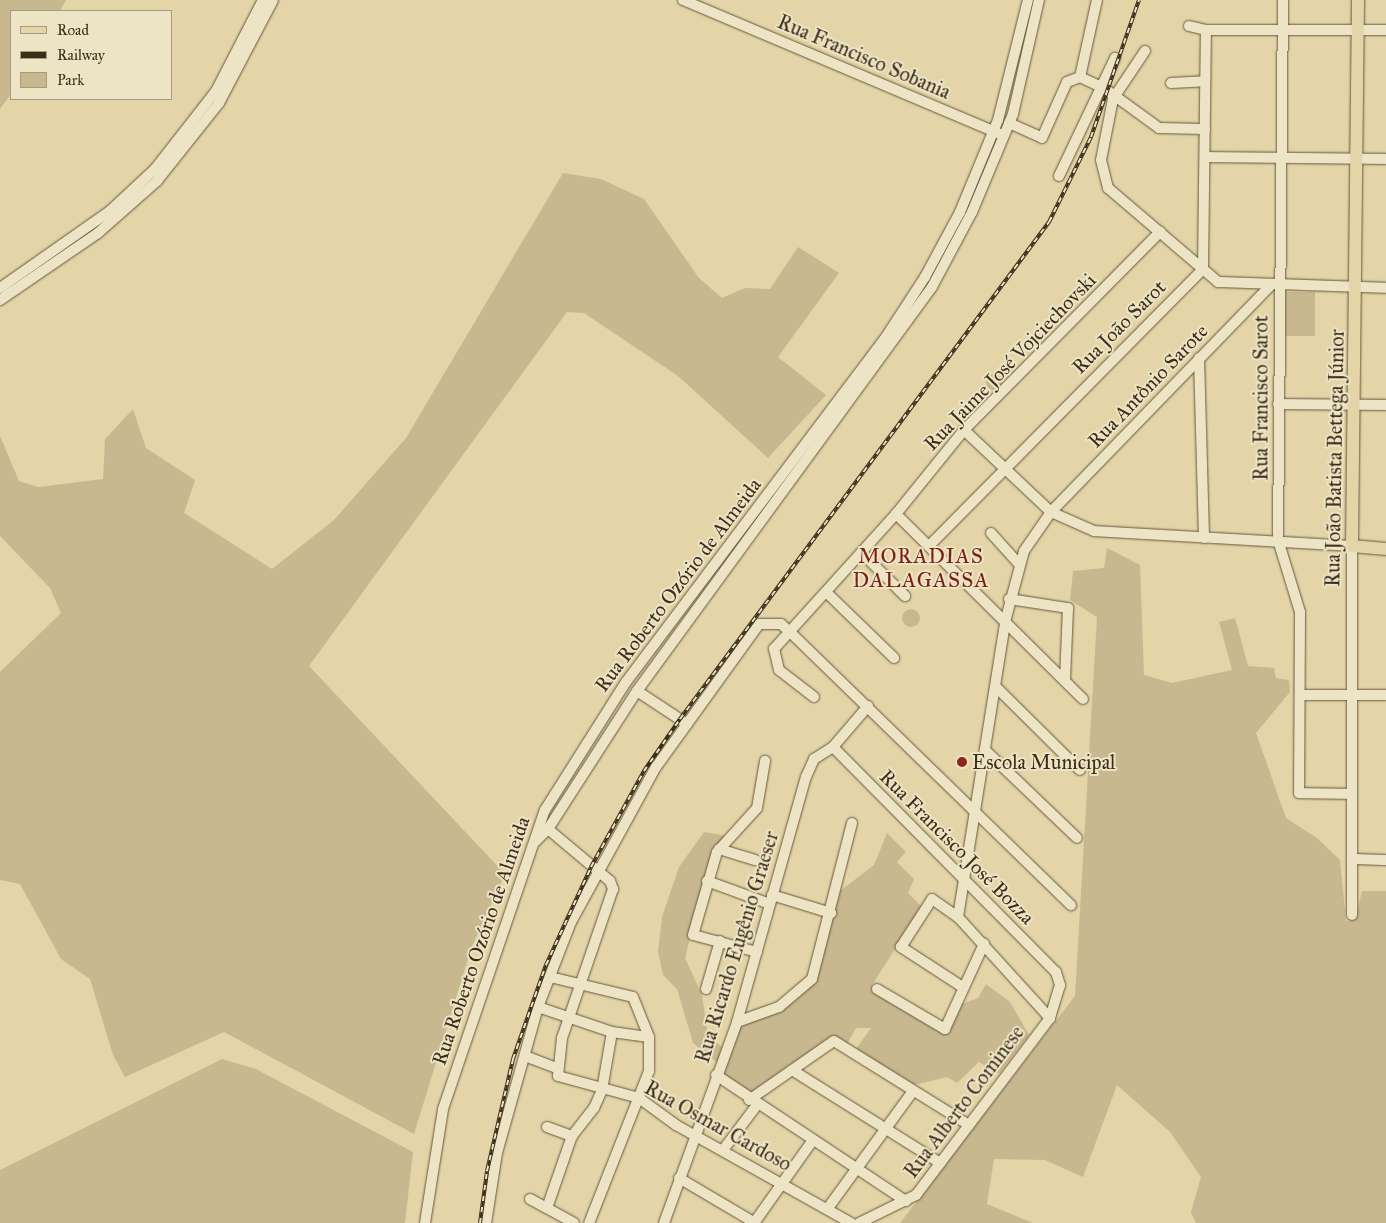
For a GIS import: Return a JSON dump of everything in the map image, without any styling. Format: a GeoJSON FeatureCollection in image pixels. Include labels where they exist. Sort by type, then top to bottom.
{"type":"FeatureCollection","features":[{"type":"Feature","properties":{"kind":"main road","name":"Rua João Batista Bettega Júnior"},"geometry":{"type":"LineString","coordinates":[[1352,546],[1358,0]]}},
{"type":"Feature","properties":{"kind":"main road"},"geometry":{"type":"LineString","coordinates":[[1352,546],[1386,549]]}},
{"type":"Feature","properties":{"kind":"street"},"geometry":{"type":"LineString","coordinates":[[0,288],[110,211],[155,169],[220,84],[263,0]]}},
{"type":"Feature","properties":{"kind":"street"},"geometry":{"type":"LineString","coordinates":[[0,300],[98,233],[157,181],[219,103],[273,0]]}},
{"type":"Feature","properties":{"kind":"street","name":"Rua Francisco Sobania"},"geometry":{"type":"LineString","coordinates":[[683,0],[999,133]]}},
{"type":"Feature","properties":{"kind":"street","name":"Rua Roberto Ozório de Almeida"},"geometry":{"type":"LineString","coordinates":[[425,1223],[443,1109],[545,810],[606,712],[778,491],[903,321],[955,222],[984,156],[999,133],[1026,33],[1028,0]]}},
{"type":"Feature","properties":{"kind":"street"},"geometry":{"type":"LineString","coordinates":[[903,321],[932,287],[965,227],[994,160],[999,133],[1009,123],[1026,33],[1039,0]]}},
{"type":"Feature","properties":{"kind":"street"},"geometry":{"type":"LineString","coordinates":[[1080,77],[1097,0]]}},
{"type":"Feature","properties":{"kind":"street","name":"Rua Francisco Sarot"},"geometry":{"type":"LineString","coordinates":[[1283,0],[1283,157],[1274,286],[1278,404],[1278,540],[1300,612],[1299,793],[1351,794]]}},
{"type":"Feature","properties":{"kind":"street"},"geometry":{"type":"LineString","coordinates":[[1190,26],[1206,30],[1386,30]]}},
{"type":"Feature","properties":{"kind":"street"},"geometry":{"type":"LineString","coordinates":[[1203,269],[1206,157],[1206,30]]}},
{"type":"Feature","properties":{"kind":"street"},"geometry":{"type":"LineString","coordinates":[[1145,51],[1113,98],[1101,160],[1108,188],[1203,269],[1226,284],[1386,288]]}},
{"type":"Feature","properties":{"kind":"street"},"geometry":{"type":"LineString","coordinates":[[1058,176],[1104,88],[1115,58]]}},
{"type":"Feature","properties":{"kind":"street"},"geometry":{"type":"LineString","coordinates":[[1009,123],[1042,138],[1067,82],[1080,77],[1104,88],[1113,98],[1159,128],[1205,129]]}},
{"type":"Feature","properties":{"kind":"street"},"geometry":{"type":"LineString","coordinates":[[1171,83],[1205,81]]}},
{"type":"Feature","properties":{"kind":"street"},"geometry":{"type":"LineString","coordinates":[[984,156],[994,160]]}},
{"type":"Feature","properties":{"kind":"street"},"geometry":{"type":"LineString","coordinates":[[1206,157],[1386,159]]}},
{"type":"Feature","properties":{"kind":"street"},"geometry":{"type":"LineString","coordinates":[[955,222],[965,227]]}},
{"type":"Feature","properties":{"kind":"street","name":"Rua Jaime José Vojciechovski"},"geometry":{"type":"LineString","coordinates":[[814,697],[779,670],[774,659],[774,649],[896,514],[964,430],[1160,232]]}},
{"type":"Feature","properties":{"kind":"street","name":"Rua João Sarot"},"geometry":{"type":"LineString","coordinates":[[929,546],[1004,467],[1203,269]]}},
{"type":"Feature","properties":{"kind":"street"},"geometry":{"type":"LineString","coordinates":[[922,282],[932,287]]}},
{"type":"Feature","properties":{"kind":"street","name":"Rua Antônio Sarote"},"geometry":{"type":"LineString","coordinates":[[958,917],[996,687],[1004,622],[1018,564],[1051,512],[1199,358],[1274,286]]}},
{"type":"Feature","properties":{"kind":"street"},"geometry":{"type":"LineString","coordinates":[[1199,358],[1204,538]]}},
{"type":"Feature","properties":{"kind":"street"},"geometry":{"type":"LineString","coordinates":[[1278,404],[1386,405]]}},
{"type":"Feature","properties":{"kind":"street"},"geometry":{"type":"LineString","coordinates":[[964,430],[1051,512],[1094,531],[1204,538],[1278,540],[1352,546]]}},
{"type":"Feature","properties":{"kind":"street"},"geometry":{"type":"LineString","coordinates":[[533,844],[548,828],[637,691],[778,491]]}},
{"type":"Feature","properties":{"kind":"street"},"geometry":{"type":"LineString","coordinates":[[896,514],[1083,699]]}},
{"type":"Feature","properties":{"kind":"street"},"geometry":{"type":"LineString","coordinates":[[991,533],[1018,564]]}},
{"type":"Feature","properties":{"kind":"street","name":"Rua João Batista Bettega Júnior"},"geometry":{"type":"LineString","coordinates":[[1352,546],[1352,916]]}},
{"type":"Feature","properties":{"kind":"street"},"geometry":{"type":"LineString","coordinates":[[862,553],[905,596]]}},
{"type":"Feature","properties":{"kind":"street"},"geometry":{"type":"LineString","coordinates":[[826,592],[894,658]]}},
{"type":"Feature","properties":{"kind":"street"},"geometry":{"type":"LineString","coordinates":[[1010,599],[1068,608],[1065,681]]}},
{"type":"Feature","properties":{"kind":"street"},"geometry":{"type":"LineString","coordinates":[[486,1223],[497,1153],[538,1007],[596,872],[656,767],[759,624],[775,622],[790,632],[1071,905]]}},
{"type":"Feature","properties":{"kind":"street"},"geometry":{"type":"LineString","coordinates":[[996,687],[1080,770]]}},
{"type":"Feature","properties":{"kind":"street"},"geometry":{"type":"LineString","coordinates":[[637,691],[687,724]]}},
{"type":"Feature","properties":{"kind":"street"},"geometry":{"type":"LineString","coordinates":[[1300,695],[1386,695]]}},
{"type":"Feature","properties":{"kind":"street","name":"Rua Ricardo Eugênio Graeser"},"geometry":{"type":"LineString","coordinates":[[664,1223],[693,1134],[737,1022],[806,777],[814,759],[833,747],[868,706]]}},
{"type":"Feature","properties":{"kind":"street","name":"Rua Francisco José Bozza"},"geometry":{"type":"LineString","coordinates":[[833,747],[1056,972]]}},
{"type":"Feature","properties":{"kind":"street"},"geometry":{"type":"LineString","coordinates":[[986,750],[1077,838]]}},
{"type":"Feature","properties":{"kind":"street"},"geometry":{"type":"LineString","coordinates":[[757,952],[693,935],[707,881],[719,850],[757,808],[765,761]]}},
{"type":"Feature","properties":{"kind":"street"},"geometry":{"type":"LineString","coordinates":[[737,1022],[779,1007],[812,979],[831,913],[852,823]]}},
{"type":"Feature","properties":{"kind":"street"},"geometry":{"type":"LineString","coordinates":[[548,828],[596,872],[610,881],[613,897],[568,1019],[559,1073]]}},
{"type":"Feature","properties":{"kind":"street"},"geometry":{"type":"LineString","coordinates":[[719,850],[755,860]]}},
{"type":"Feature","properties":{"kind":"street"},"geometry":{"type":"LineString","coordinates":[[1352,859],[1386,860]]}},
{"type":"Feature","properties":{"kind":"street"},"geometry":{"type":"LineString","coordinates":[[707,881],[771,900],[831,913]]}},
{"type":"Feature","properties":{"kind":"street"},"geometry":{"type":"LineString","coordinates":[[962,986],[901,947],[932,899],[958,917],[1050,1018]]}},
{"type":"Feature","properties":{"kind":"street"},"geometry":{"type":"LineString","coordinates":[[706,989],[720,941]]}},
{"type":"Feature","properties":{"kind":"street"},"geometry":{"type":"LineString","coordinates":[[877,989],[945,1029],[962,986],[984,944]]}},
{"type":"Feature","properties":{"kind":"street","name":"Rua Alberto Cominese"},"geometry":{"type":"LineString","coordinates":[[859,1223],[906,1201],[940,1163],[1050,1018],[1060,996],[1056,972]]}},
{"type":"Feature","properties":{"kind":"street"},"geometry":{"type":"LineString","coordinates":[[550,976],[633,997],[649,1038],[649,1071],[589,1223]]}},
{"type":"Feature","properties":{"kind":"street"},"geometry":{"type":"LineString","coordinates":[[538,1007],[568,1019],[612,1032],[649,1038]]}},
{"type":"Feature","properties":{"kind":"street"},"geometry":{"type":"LineString","coordinates":[[548,1208],[572,1136],[594,1108],[602,1090],[612,1032]]}},
{"type":"Feature","properties":{"kind":"street"},"geometry":{"type":"LineString","coordinates":[[722,1150],[753,1103],[792,1070],[834,1041],[968,1125]]}},
{"type":"Feature","properties":{"kind":"street","name":"Rua Osmar Cardoso"},"geometry":{"type":"LineString","coordinates":[[525,1056],[559,1073],[602,1090],[639,1098],[693,1134],[782,1182],[851,1223]]}},
{"type":"Feature","properties":{"kind":"street"},"geometry":{"type":"LineString","coordinates":[[792,1070],[888,1127],[940,1163]]}},
{"type":"Feature","properties":{"kind":"street"},"geometry":{"type":"LineString","coordinates":[[716,1076],[753,1103],[906,1201]]}},
{"type":"Feature","properties":{"kind":"street"},"geometry":{"type":"LineString","coordinates":[[828,1208],[914,1091]]}},
{"type":"Feature","properties":{"kind":"street"},"geometry":{"type":"LineString","coordinates":[[547,1127],[572,1136]]}},
{"type":"Feature","properties":{"kind":"street"},"geometry":{"type":"LineString","coordinates":[[679,1178],[754,1223],[813,1140]]}},
{"type":"Feature","properties":{"kind":"street"},"geometry":{"type":"LineString","coordinates":[[530,1199],[574,1223]]}},
{"type":"Feature","properties":{"kind":"green space"},"geometry":{"type":"Polygon","coordinates":[[[0,0],[66,0],[61,10],[10,10],[10,95],[0,109],[0,0]]]}},
{"type":"Feature","properties":{"kind":"green space"},"geometry":{"type":"Polygon","coordinates":[[[563,173],[601,179],[644,199],[699,278],[722,298],[745,288],[770,289],[798,247],[839,273],[778,357],[826,395],[768,458],[678,376],[584,313],[567,312],[309,666],[505,874],[472,946],[414,1134],[224,1032],[125,1077],[113,1055],[90,979],[61,959],[20,884],[0,880],[0,672],[61,613],[50,588],[0,536],[0,436],[19,481],[38,487],[103,479],[105,439],[133,409],[146,448],[195,480],[184,513],[272,569],[334,520],[406,438],[563,173]]]}},
{"type":"Feature","properties":{"kind":"green space"},"geometry":{"type":"Polygon","coordinates":[[[1283,292],[1315,292],[1315,336],[1283,336],[1283,292]]]}},
{"type":"Feature","properties":{"kind":"green space"},"geometry":{"type":"Polygon","coordinates":[[[994,374],[1000,376],[1002,382],[1000,388],[994,390],[988,388],[986,382],[988,376],[994,374]]]}},
{"type":"Feature","properties":{"kind":"green space"},"geometry":{"type":"Polygon","coordinates":[[[1107,548],[1140,565],[1144,675],[1172,683],[1232,670],[1219,622],[1235,618],[1248,666],[1274,668],[1276,678],[1289,680],[1290,692],[1256,733],[1286,818],[1317,838],[1340,860],[1346,921],[1355,920],[1362,891],[1386,891],[1386,1223],[1196,1223],[1191,1212],[1201,1177],[1170,1132],[1117,1085],[1083,1177],[1045,1160],[994,1159],[987,1204],[1033,1223],[900,1223],[1075,996],[1097,617],[1070,600],[1073,571],[1104,568],[1107,548]]]}},
{"type":"Feature","properties":{"kind":"green space"},"geometry":{"type":"Polygon","coordinates":[[[911,609],[917,612],[920,618],[917,624],[911,627],[905,624],[902,618],[905,612],[911,609]]]}},
{"type":"Feature","properties":{"kind":"green space"},"geometry":{"type":"Polygon","coordinates":[[[704,832],[727,836],[707,869],[685,958],[702,995],[708,1036],[722,1047],[718,1063],[693,1043],[677,989],[663,975],[658,952],[662,917],[679,867],[704,832]]]}},
{"type":"Feature","properties":{"kind":"green space"},"geometry":{"type":"Polygon","coordinates":[[[887,833],[906,852],[897,862],[914,879],[908,893],[922,907],[872,985],[872,992],[947,1033],[959,1005],[978,998],[986,984],[1010,1002],[1029,1035],[999,1074],[979,1062],[957,1083],[947,1077],[914,1085],[856,1049],[871,1028],[856,1028],[847,1044],[835,1038],[749,1094],[723,1074],[741,1025],[783,1007],[820,967],[840,891],[874,865],[887,833]]]}},
{"type":"Feature","properties":{"kind":"green space"},"geometry":{"type":"Polygon","coordinates":[[[222,1059],[256,1069],[413,1152],[405,1223],[0,1223],[0,1170],[222,1059]]]}},
{"type":"Feature","properties":{"kind":"railway"},"geometry":{"type":"LineString","coordinates":[[480,1223],[487,1171],[513,1059],[546,965],[591,867],[644,771],[680,719],[1049,222],[1091,137],[1139,0]]}},
{"type":"Feature","properties":{"kind":"place","name":"Escola Municipal"},"geometry":{"type":"Point","coordinates":[962,762]}},
{"type":"Feature","properties":{"kind":"district","name":"MORADIAS DALAGASSA"},"geometry":{"type":"Point","coordinates":[921,568]}}]}
